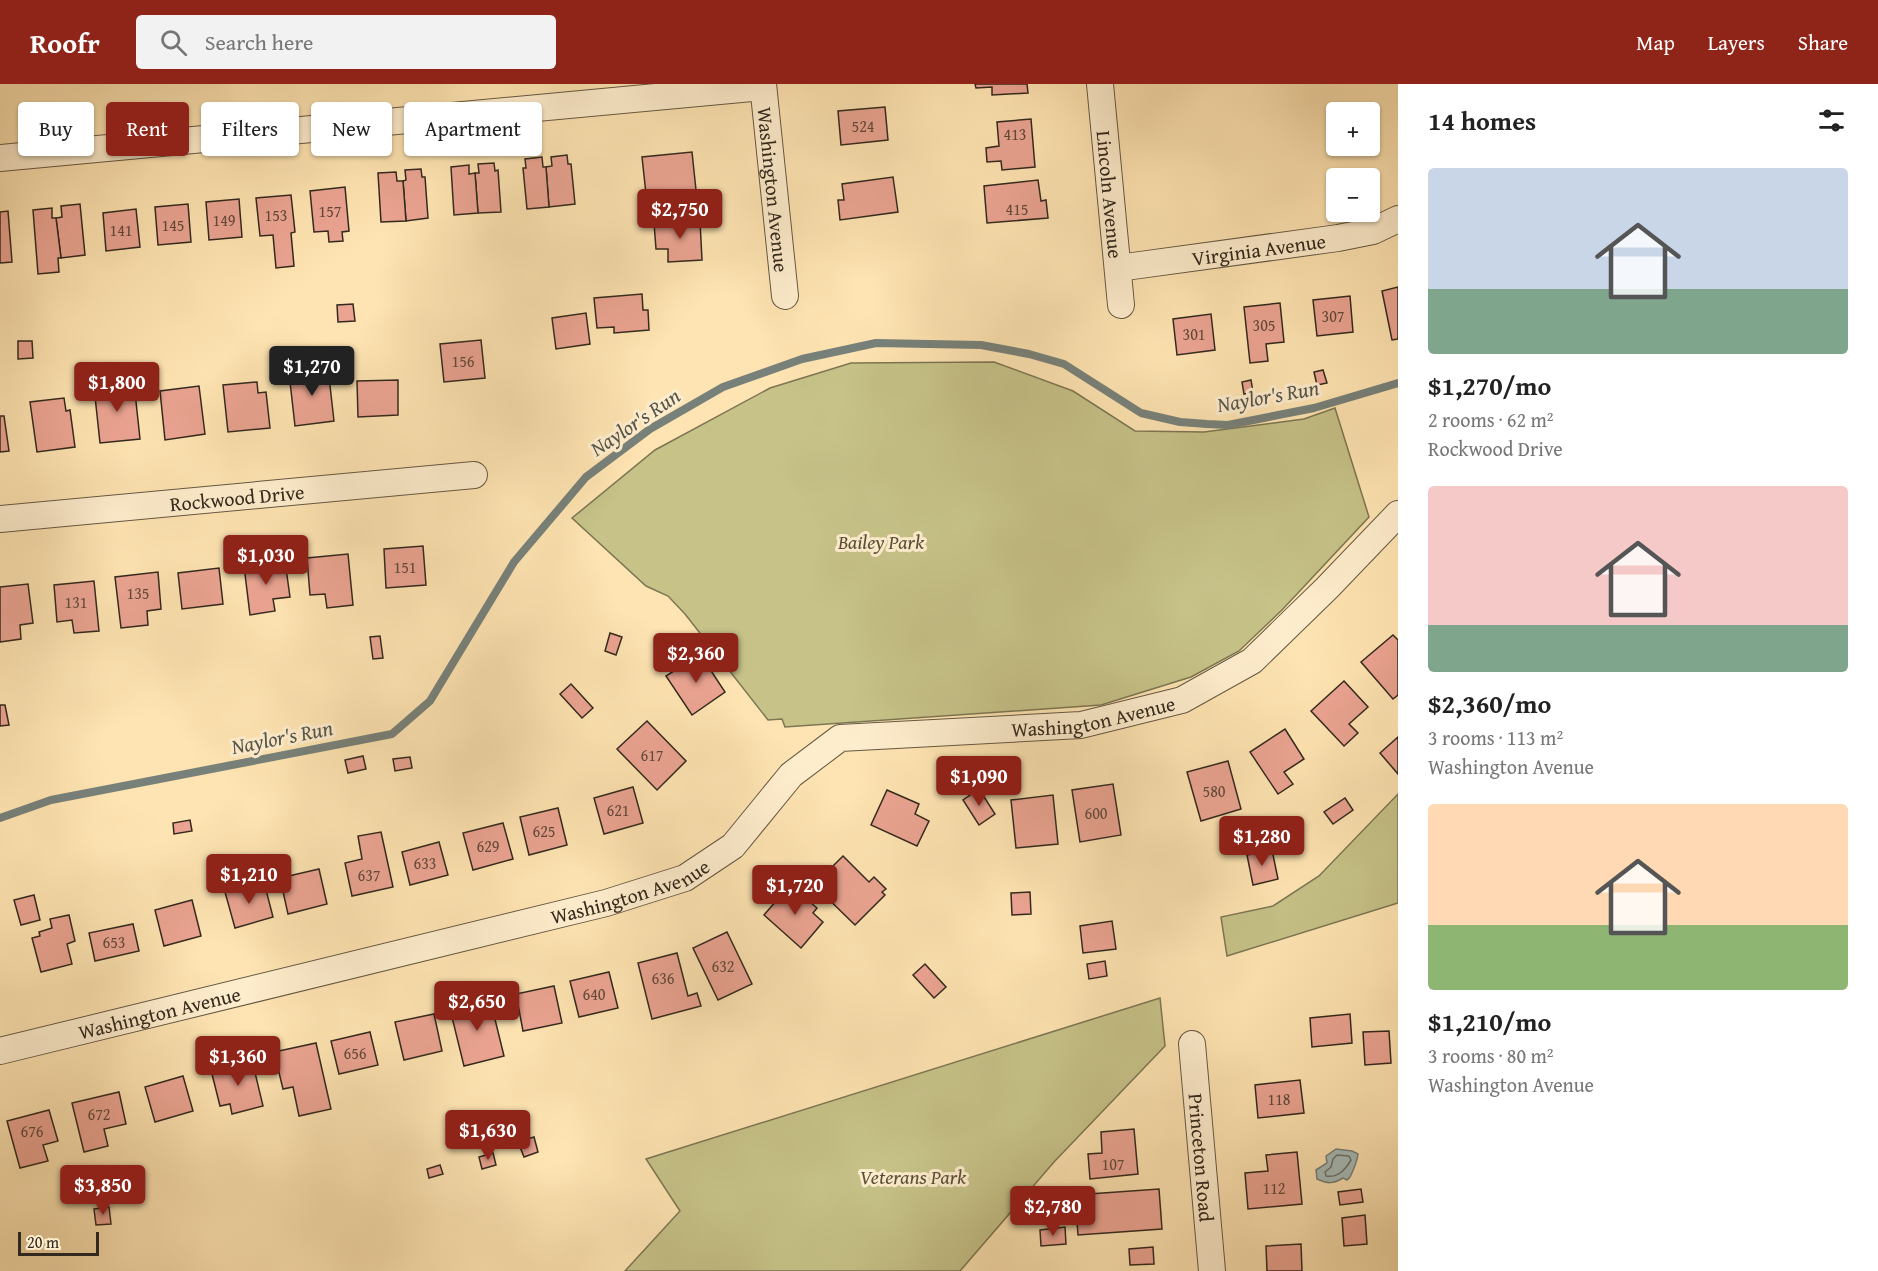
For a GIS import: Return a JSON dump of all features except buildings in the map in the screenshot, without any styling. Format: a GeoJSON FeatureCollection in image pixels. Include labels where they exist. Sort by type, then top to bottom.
{"type":"FeatureCollection","features":[{"type":"Feature","properties":{"kind":"street","name":"Lincoln Avenue"},"geometry":{"type":"LineString","coordinates":[[1100,84],[1121,305]]}},
{"type":"Feature","properties":{"kind":"street"},"geometry":{"type":"LineString","coordinates":[[0,158],[763,85]]}},
{"type":"Feature","properties":{"kind":"street","name":"Washington Avenue"},"geometry":{"type":"LineString","coordinates":[[763,85],[785,296]]}},
{"type":"Feature","properties":{"kind":"street","name":"Virginia Avenue"},"geometry":{"type":"LineString","coordinates":[[1118,268],[1338,238],[1373,231],[1398,219]]}},
{"type":"Feature","properties":{"kind":"street","name":"Rockwood Drive"},"geometry":{"type":"LineString","coordinates":[[0,519],[474,475]]}},
{"type":"Feature","properties":{"kind":"street","name":"Washington Avenue"},"geometry":{"type":"LineString","coordinates":[[0,1051],[606,903],[686,878],[733,846],[791,775],[840,738],[1081,725],[1182,700],[1252,661],[1398,514]]}},
{"type":"Feature","properties":{"kind":"street","name":"Princeton Road"},"geometry":{"type":"LineString","coordinates":[[1192,1044],[1212,1271]]}},
{"type":"Feature","properties":{"kind":"green space","name":"Bailey Park"},"geometry":{"type":"Polygon","coordinates":[[[994,362],[1073,391],[1135,431],[1204,432],[1304,419],[1335,408],[1369,517],[1282,610],[1239,651],[1191,677],[1101,705],[785,727],[782,719],[768,720],[685,614],[668,596],[646,586],[572,518],[655,450],[770,388],[851,363],[994,362]]]}},
{"type":"Feature","properties":{"kind":"green space"},"geometry":{"type":"Polygon","coordinates":[[[1398,794],[1398,903],[1227,956],[1221,917],[1273,906],[1319,876],[1398,794]]]}},
{"type":"Feature","properties":{"kind":"green space","name":"Veterans Park"},"geometry":{"type":"Polygon","coordinates":[[[1160,998],[1165,1046],[1054,1162],[960,1271],[625,1271],[680,1211],[646,1159],[1160,998]]]}},
{"type":"Feature","properties":{"kind":"water"},"geometry":{"type":"Polygon","coordinates":[[[1336,1149],[1358,1154],[1350,1177],[1347,1180],[1343,1178],[1330,1183],[1317,1179],[1316,1170],[1327,1163],[1326,1156],[1336,1149]]]}},
{"type":"Feature","properties":{"kind":"waterway","name":"Naylor's Run"},"geometry":{"type":"LineString","coordinates":[[0,818],[51,800],[392,734],[430,701],[514,562],[586,477],[650,429],[723,387],[802,359],[876,343],[981,345],[1029,354],[1064,364],[1141,413],[1180,422],[1228,425],[1314,408],[1398,383]]}}]}
